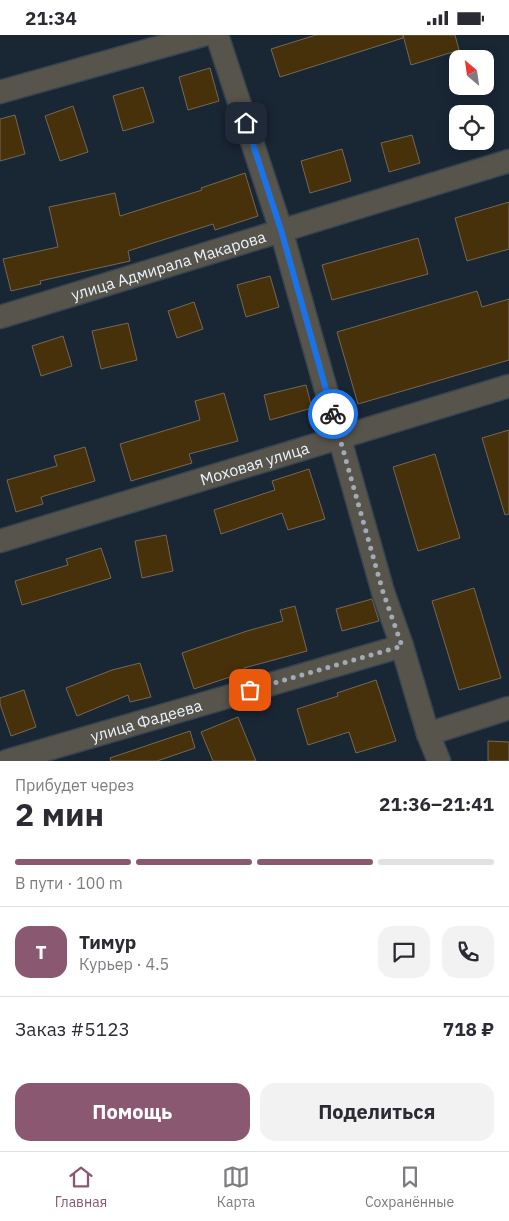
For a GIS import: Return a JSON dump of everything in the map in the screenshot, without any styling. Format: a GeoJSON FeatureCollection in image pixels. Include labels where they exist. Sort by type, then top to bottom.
{"type":"FeatureCollection","features":[{"type":"Feature","properties":{"kind":"street"},"geometry":{"type":"LineString","coordinates":[[0,92],[203,35]]}},
{"type":"Feature","properties":{"kind":"street"},"geometry":{"type":"LineString","coordinates":[[217,35],[281,230],[383,592],[402,646],[428,734],[439,761]]}},
{"type":"Feature","properties":{"kind":"street","name":"улица Адмирала Макарова"},"geometry":{"type":"LineString","coordinates":[[0,317],[509,161]]}},
{"type":"Feature","properties":{"kind":"street","name":"Моховая улица"},"geometry":{"type":"LineString","coordinates":[[0,541],[509,386]]}},
{"type":"Feature","properties":{"kind":"street","name":"улица Фадеева"},"geometry":{"type":"LineString","coordinates":[[6,761],[402,646]]}},
{"type":"Feature","properties":{"kind":"street"},"geometry":{"type":"LineString","coordinates":[[428,734],[509,708]]}},
{"type":"Feature","properties":{"kind":"building"},"geometry":{"type":"Polygon","coordinates":[[[316,35],[403,35],[403,38],[280,77],[271,49],[316,35]]]}},
{"type":"Feature","properties":{"kind":"building"},"geometry":{"type":"Polygon","coordinates":[[[403,35],[455,35],[459,50],[449,50],[449,53],[411,65],[403,35]]]}},
{"type":"Feature","properties":{"kind":"building"},"geometry":{"type":"Polygon","coordinates":[[[210,68],[219,101],[188,110],[179,77],[210,68]]]}},
{"type":"Feature","properties":{"kind":"building"},"geometry":{"type":"Polygon","coordinates":[[[143,87],[154,122],[123,131],[113,96],[143,87]]]}},
{"type":"Feature","properties":{"kind":"building"},"geometry":{"type":"Polygon","coordinates":[[[73,106],[88,152],[60,161],[45,116],[73,106]]]}},
{"type":"Feature","properties":{"kind":"building"},"geometry":{"type":"Polygon","coordinates":[[[15,115],[25,154],[0,161],[0,119],[15,115]]]}},
{"type":"Feature","properties":{"kind":"building"},"geometry":{"type":"Polygon","coordinates":[[[412,135],[420,163],[389,172],[381,143],[412,135]]]}},
{"type":"Feature","properties":{"kind":"building"},"geometry":{"type":"Polygon","coordinates":[[[342,149],[351,181],[310,193],[301,161],[342,149]]]}},
{"type":"Feature","properties":{"kind":"building"},"geometry":{"type":"Polygon","coordinates":[[[245,173],[258,216],[215,230],[213,224],[128,251],[130,261],[40,281],[41,284],[11,291],[3,259],[58,247],[49,207],[115,193],[120,216],[202,190],[201,188],[245,173]]]}},
{"type":"Feature","properties":{"kind":"building"},"geometry":{"type":"Polygon","coordinates":[[[509,202],[509,249],[467,261],[455,218],[509,202]]]}},
{"type":"Feature","properties":{"kind":"building"},"geometry":{"type":"Polygon","coordinates":[[[418,238],[428,274],[332,300],[322,265],[418,238]]]}},
{"type":"Feature","properties":{"kind":"building"},"geometry":{"type":"Polygon","coordinates":[[[270,276],[279,307],[246,317],[237,285],[270,276]]]}},
{"type":"Feature","properties":{"kind":"building"},"geometry":{"type":"Polygon","coordinates":[[[477,291],[482,307],[509,299],[509,360],[358,404],[337,332],[477,291]]]}},
{"type":"Feature","properties":{"kind":"building"},"geometry":{"type":"Polygon","coordinates":[[[194,302],[203,329],[177,338],[168,311],[194,302]]]}},
{"type":"Feature","properties":{"kind":"building"},"geometry":{"type":"Polygon","coordinates":[[[128,323],[137,360],[101,369],[92,331],[128,323]]]}},
{"type":"Feature","properties":{"kind":"building"},"geometry":{"type":"Polygon","coordinates":[[[63,336],[72,366],[41,376],[32,346],[63,336]]]}},
{"type":"Feature","properties":{"kind":"building"},"geometry":{"type":"Polygon","coordinates":[[[306,385],[312,408],[270,420],[264,395],[306,385]]]}},
{"type":"Feature","properties":{"kind":"building"},"geometry":{"type":"Polygon","coordinates":[[[224,393],[238,441],[189,454],[192,463],[131,481],[120,444],[200,420],[195,401],[224,393]]]}},
{"type":"Feature","properties":{"kind":"building"},"geometry":{"type":"Polygon","coordinates":[[[509,430],[509,514],[505,515],[482,438],[509,430]]]}},
{"type":"Feature","properties":{"kind":"building"},"geometry":{"type":"Polygon","coordinates":[[[85,447],[95,481],[41,497],[43,504],[16,512],[7,480],[57,466],[54,456],[85,447]]]}},
{"type":"Feature","properties":{"kind":"building"},"geometry":{"type":"Polygon","coordinates":[[[435,454],[460,538],[418,551],[393,467],[435,454]]]}},
{"type":"Feature","properties":{"kind":"building"},"geometry":{"type":"Polygon","coordinates":[[[309,469],[325,519],[288,530],[282,513],[221,534],[214,510],[275,490],[272,481],[309,469]]]}},
{"type":"Feature","properties":{"kind":"building"},"geometry":{"type":"Polygon","coordinates":[[[166,535],[173,571],[142,578],[135,541],[166,535]]]}},
{"type":"Feature","properties":{"kind":"building"},"geometry":{"type":"Polygon","coordinates":[[[101,548],[111,578],[22,605],[15,581],[68,565],[66,559],[101,548]]]}},
{"type":"Feature","properties":{"kind":"building"},"geometry":{"type":"Polygon","coordinates":[[[474,588],[501,678],[459,690],[432,601],[474,588]]]}},
{"type":"Feature","properties":{"kind":"building"},"geometry":{"type":"Polygon","coordinates":[[[372,599],[379,621],[342,631],[336,609],[372,599]]]}},
{"type":"Feature","properties":{"kind":"building"},"geometry":{"type":"Polygon","coordinates":[[[295,606],[307,651],[244,668],[245,672],[194,689],[182,653],[283,621],[280,610],[295,606]]]}},
{"type":"Feature","properties":{"kind":"building"},"geometry":{"type":"Polygon","coordinates":[[[140,663],[151,697],[130,702],[128,695],[77,716],[66,688],[112,670],[140,663]]]}},
{"type":"Feature","properties":{"kind":"building"},"geometry":{"type":"Polygon","coordinates":[[[376,680],[396,741],[356,753],[349,732],[308,745],[297,709],[338,696],[337,693],[376,680]]]}},
{"type":"Feature","properties":{"kind":"building"},"geometry":{"type":"Polygon","coordinates":[[[24,690],[36,727],[11,736],[0,704],[0,698],[24,690]]]}},
{"type":"Feature","properties":{"kind":"building"},"geometry":{"type":"Polygon","coordinates":[[[238,717],[256,761],[213,761],[201,732],[238,717]]]}},
{"type":"Feature","properties":{"kind":"building"},"geometry":{"type":"Polygon","coordinates":[[[190,731],[195,748],[157,761],[111,761],[110,758],[190,731]]]}},
{"type":"Feature","properties":{"kind":"building"},"geometry":{"type":"Polygon","coordinates":[[[488,741],[509,742],[509,761],[488,761],[488,741]]]}},
{"type":"Feature","properties":{"kind":"way so far"},"geometry":{"type":"LineString","coordinates":[[250,690],[402,646],[383,592],[333,414]]}},
{"type":"Feature","properties":{"kind":"route"},"geometry":{"type":"LineString","coordinates":[[246,123],[281,230],[333,414]]}}]}
